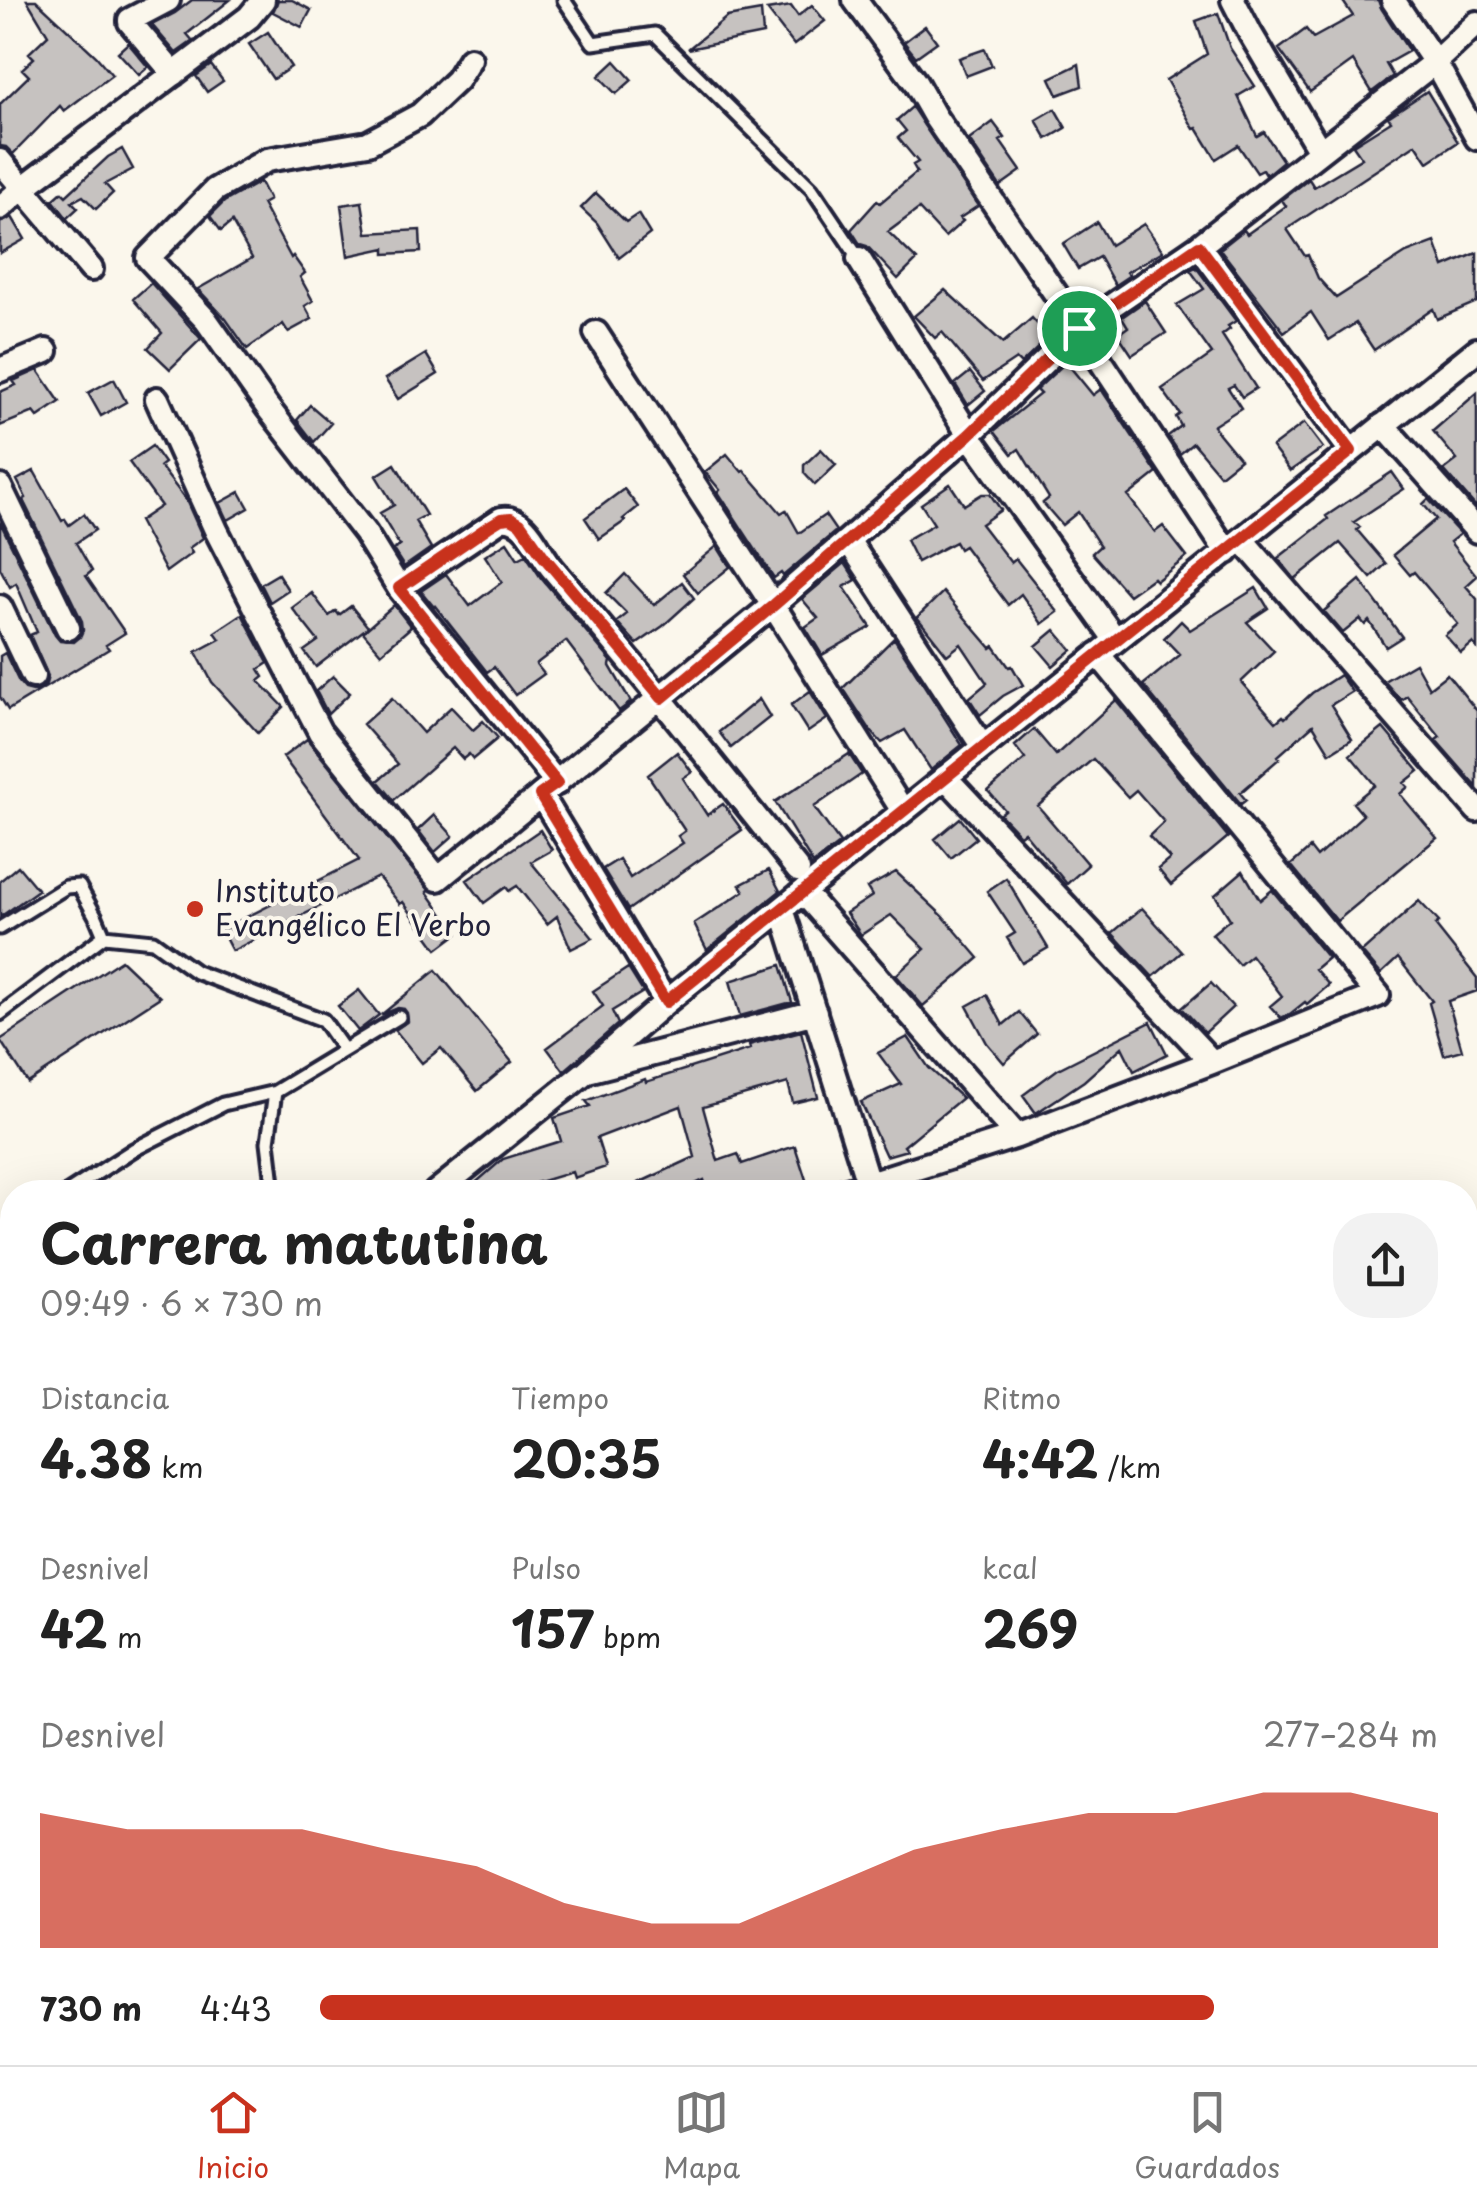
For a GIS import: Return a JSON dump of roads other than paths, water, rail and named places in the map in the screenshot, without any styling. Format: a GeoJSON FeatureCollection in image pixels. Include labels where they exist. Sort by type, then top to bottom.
{"type":"FeatureCollection","features":[{"type":"Feature","properties":{"kind":"street"},"geometry":{"type":"LineString","coordinates":[[168,0],[130,22],[174,74]]}},
{"type":"Feature","properties":{"kind":"street"},"geometry":{"type":"LineString","coordinates":[[0,208],[250,18],[262,0]]}},
{"type":"Feature","properties":{"kind":"street"},"geometry":{"type":"LineString","coordinates":[[855,0],[915,82],[1079,328],[1234,546],[1477,810]]}},
{"type":"Feature","properties":{"kind":"street"},"geometry":{"type":"LineString","coordinates":[[1233,0],[1320,151]]}},
{"type":"Feature","properties":{"kind":"street"},"geometry":{"type":"LineString","coordinates":[[1392,0],[1434,62],[1477,138]]}},
{"type":"Feature","properties":{"kind":"street"},"geometry":{"type":"LineString","coordinates":[[157,399],[216,530],[320,732],[437,879],[774,605],[969,435],[1079,328],[1199,246],[1434,62],[1477,23]]}},
{"type":"Feature","properties":{"kind":"street"},"geometry":{"type":"LineString","coordinates":[[470,59],[458,80],[420,116],[368,143],[267,160],[215,190],[148,256],[206,320],[549,789],[666,1002]]}},
{"type":"Feature","properties":{"kind":"street"},"geometry":{"type":"LineString","coordinates":[[0,161],[90,269]]}},
{"type":"Feature","properties":{"kind":"street"},"geometry":{"type":"LineString","coordinates":[[1199,246],[1351,451]]}},
{"type":"Feature","properties":{"kind":"street"},"geometry":{"type":"LineString","coordinates":[[859,259],[1107,647],[1378,995],[1212,1062],[892,1180]]}},
{"type":"Feature","properties":{"kind":"street"},"geometry":{"type":"LineString","coordinates":[[596,333],[903,811]]}},
{"type":"Feature","properties":{"kind":"street"},"geometry":{"type":"LineString","coordinates":[[451,1180],[782,909],[800,881],[903,811],[1477,350]]}},
{"type":"Feature","properties":{"kind":"street"},"geometry":{"type":"LineString","coordinates":[[0,370],[46,351]]}},
{"type":"Feature","properties":{"kind":"street"},"geometry":{"type":"LineString","coordinates":[[1383,425],[1477,531]]}},
{"type":"Feature","properties":{"kind":"street"},"geometry":{"type":"LineString","coordinates":[[0,486],[68,628]]}},
{"type":"Feature","properties":{"kind":"street"},"geometry":{"type":"LineString","coordinates":[[399,588],[501,519],[511,518],[520,523],[662,698],[800,881],[1016,1136]]}},
{"type":"Feature","properties":{"kind":"street"},"geometry":{"type":"LineString","coordinates":[[848,540],[983,747]]}},
{"type":"Feature","properties":{"kind":"street"},"geometry":{"type":"LineString","coordinates":[[0,607],[33,676]]}},
{"type":"Feature","properties":{"kind":"street"},"geometry":{"type":"LineString","coordinates":[[945,777],[1212,1062]]}},
{"type":"Feature","properties":{"kind":"street"},"geometry":{"type":"LineString","coordinates":[[782,909],[868,1180]]}},
{"type":"Feature","properties":{"kind":"street"},"geometry":{"type":"LineString","coordinates":[[587,1071],[815,1012]]}},
{"type":"Feature","properties":{"kind":"lane"},"geometry":{"type":"LineString","coordinates":[[564,0],[593,43],[655,34],[812,189],[859,259]]}},
{"type":"Feature","properties":{"kind":"lane"},"geometry":{"type":"LineString","coordinates":[[0,928],[66,887],[78,886],[104,936]]}},
{"type":"Feature","properties":{"kind":"lane"},"geometry":{"type":"LineString","coordinates":[[0,1014],[104,936],[153,941],[196,972],[323,1020],[344,1050]]}},
{"type":"Feature","properties":{"kind":"lane"},"geometry":{"type":"LineString","coordinates":[[87,1180],[133,1150],[223,1104],[275,1092],[399,1017]]}},
{"type":"Feature","properties":{"kind":"lane"},"geometry":{"type":"LineString","coordinates":[[273,1180],[268,1142],[275,1092]]}},
{"type":"Feature","properties":{"kind":"place","name":"Instituto Evangélico El Verbo"},"geometry":{"type":"Point","coordinates":[195,909]}}]}
